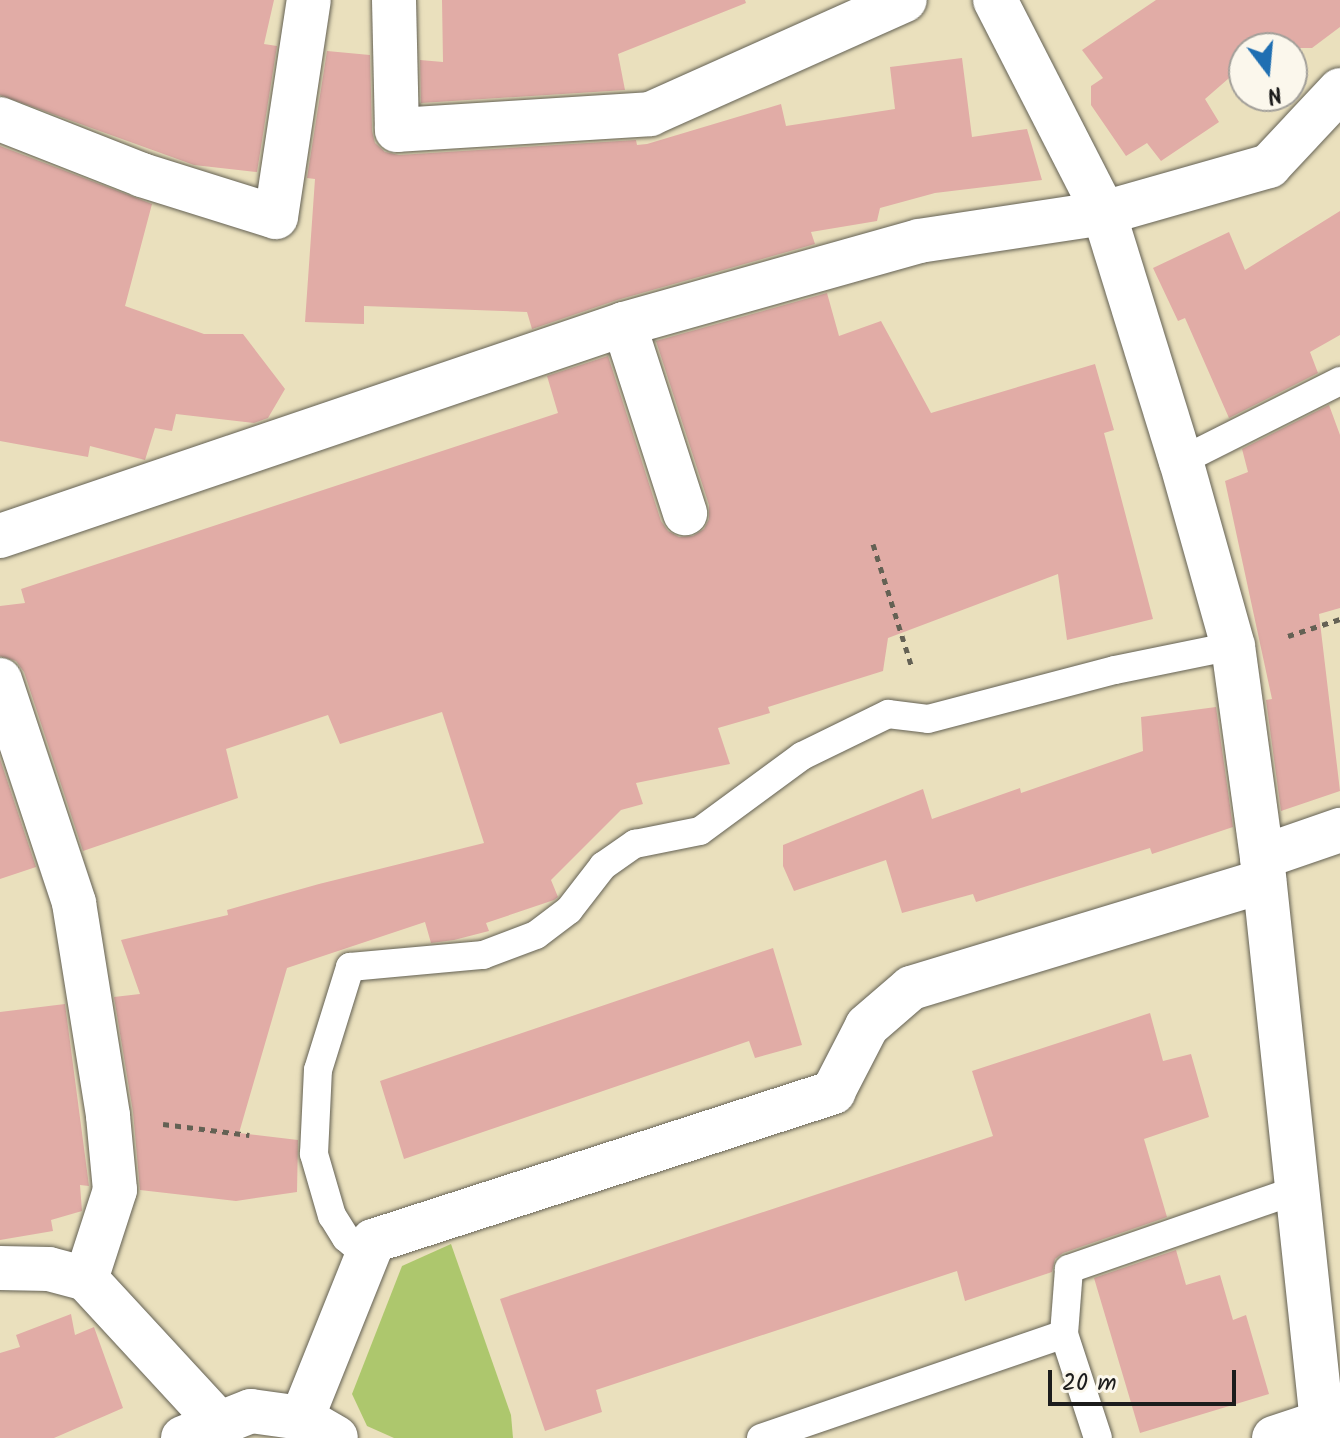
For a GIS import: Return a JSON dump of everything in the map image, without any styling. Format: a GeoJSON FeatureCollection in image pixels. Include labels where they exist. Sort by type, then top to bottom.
{"type":"FeatureCollection","features":[{"type":"Feature","properties":{"kind":"street"},"geometry":{"type":"LineString","coordinates":[[0,119],[142,175],[276,217],[309,0]]}},
{"type":"Feature","properties":{"kind":"street"},"geometry":{"type":"LineString","coordinates":[[394,0],[397,130],[650,114],[905,0]]}},
{"type":"Feature","properties":{"kind":"street"},"geometry":{"type":"LineString","coordinates":[[995,0],[1104,213],[1181,461],[1233,646],[1263,869],[1297,1190],[1331,1419],[1274,1438]]}},
{"type":"Feature","properties":{"kind":"street"},"geometry":{"type":"LineString","coordinates":[[0,536],[624,324],[919,241],[1104,213],[1269,166],[1340,90]]}},
{"type":"Feature","properties":{"kind":"street"},"geometry":{"type":"LineString","coordinates":[[624,324],[685,513]]}},
{"type":"Feature","properties":{"kind":"street"},"geometry":{"type":"LineString","coordinates":[[0,680],[74,903],[108,1116],[115,1190],[86,1279]]}},
{"type":"Feature","properties":{"kind":"street"},"geometry":{"type":"LineString","coordinates":[[0,1268],[49,1269],[86,1279],[201,1430],[251,1411],[319,1428],[373,1241],[833,1092],[867,1026],[911,988],[1263,869],[1340,830]]}},
{"type":"Feature","properties":{"kind":"lane"},"geometry":{"type":"LineString","coordinates":[[1181,461],[1340,381]]}},
{"type":"Feature","properties":{"kind":"lane"},"geometry":{"type":"LineString","coordinates":[[368,1257],[346,1238],[332,1216],[314,1154],[318,1070],[350,967],[483,955],[536,935],[569,910],[603,866],[635,844],[700,831],[802,756],[888,714],[928,719],[1115,670],[1233,646]]}},
{"type":"Feature","properties":{"kind":"lane"},"geometry":{"type":"LineString","coordinates":[[1098,1438],[1064,1334],[1069,1269],[1297,1190]]}},
{"type":"Feature","properties":{"kind":"lane"},"geometry":{"type":"LineString","coordinates":[[761,1438],[1064,1334]]}},
{"type":"Feature","properties":{"kind":"path"},"geometry":{"type":"LineString","coordinates":[[873,544],[928,719]]}},
{"type":"Feature","properties":{"kind":"path"},"geometry":{"type":"LineString","coordinates":[[108,1116],[249,1135]]}},
{"type":"Feature","properties":{"kind":"green space"},"geometry":{"type":"Polygon","coordinates":[[[451,1244],[511,1415],[513,1438],[394,1438],[367,1426],[352,1394],[402,1266],[451,1244]]]}},
{"type":"Feature","properties":{"kind":"building"},"geometry":{"type":"Polygon","coordinates":[[[0,0],[274,0],[264,44],[277,46],[257,172],[194,165],[0,95],[0,0]]]}},
{"type":"Feature","properties":{"kind":"building"},"geometry":{"type":"Polygon","coordinates":[[[442,0],[745,0],[746,3],[618,54],[625,90],[421,103],[420,60],[443,62],[442,0]]]}},
{"type":"Feature","properties":{"kind":"building"},"geometry":{"type":"Polygon","coordinates":[[[1156,0],[1340,0],[1340,27],[1312,48],[1308,48],[1308,32],[1228,32],[1228,79],[1205,99],[1219,122],[1161,161],[1147,143],[1126,156],[1091,105],[1091,86],[1103,78],[1082,50],[1156,0]]]}},
{"type":"Feature","properties":{"kind":"building"},"geometry":{"type":"Polygon","coordinates":[[[327,51],[370,55],[375,143],[385,152],[399,155],[636,140],[637,145],[647,144],[781,104],[786,126],[895,109],[890,67],[962,58],[972,137],[1027,129],[1042,180],[935,193],[880,208],[877,221],[811,232],[815,244],[617,300],[532,329],[527,312],[364,306],[364,324],[305,322],[315,179],[307,178],[327,51]]]}},
{"type":"Feature","properties":{"kind":"building"},"geometry":{"type":"Polygon","coordinates":[[[0,146],[152,204],[125,306],[204,334],[243,334],[285,389],[268,418],[254,423],[176,414],[172,431],[155,428],[145,460],[90,446],[88,457],[0,441],[0,146]]]}},
{"type":"Feature","properties":{"kind":"building"},"geometry":{"type":"Polygon","coordinates":[[[1340,211],[1340,335],[1310,352],[1318,373],[1229,418],[1185,318],[1178,321],[1153,268],[1229,232],[1245,270],[1340,211]]]}},
{"type":"Feature","properties":{"kind":"building"},"geometry":{"type":"Polygon","coordinates":[[[827,293],[839,336],[881,321],[931,413],[1095,364],[1114,430],[1104,433],[1153,619],[1067,640],[1058,574],[888,638],[883,671],[768,707],[770,713],[718,728],[730,764],[636,783],[643,804],[621,810],[551,880],[558,897],[554,900],[486,923],[489,931],[454,940],[431,943],[425,922],[287,968],[239,1133],[298,1140],[297,1192],[236,1201],[140,1190],[133,1112],[114,997],[140,994],[121,940],[228,915],[227,910],[319,884],[484,843],[442,712],[340,744],[328,715],[226,749],[238,798],[83,851],[24,672],[16,661],[0,656],[0,606],[25,603],[21,589],[558,413],[547,376],[608,356],[661,521],[668,531],[679,537],[693,536],[704,529],[709,519],[709,505],[656,341],[827,293]]]}},
{"type":"Feature","properties":{"kind":"building"},"geometry":{"type":"Polygon","coordinates":[[[1329,405],[1340,435],[1340,608],[1319,614],[1340,791],[1281,811],[1266,700],[1272,699],[1225,481],[1248,472],[1242,449],[1329,405]]]}},
{"type":"Feature","properties":{"kind":"building"},"geometry":{"type":"Polygon","coordinates":[[[1216,707],[1233,827],[1152,854],[1150,848],[976,902],[973,894],[902,913],[886,860],[794,891],[783,866],[783,845],[923,789],[932,819],[1020,788],[1021,793],[1143,751],[1141,717],[1216,707]]]}},
{"type":"Feature","properties":{"kind":"building"},"geometry":{"type":"Polygon","coordinates":[[[0,759],[36,867],[0,879],[0,759]]]}},
{"type":"Feature","properties":{"kind":"building"},"geometry":{"type":"Polygon","coordinates":[[[773,948],[802,1045],[755,1058],[749,1041],[404,1159],[380,1081],[773,948]]]}},
{"type":"Feature","properties":{"kind":"building"},"geometry":{"type":"Polygon","coordinates":[[[65,1004],[89,1186],[80,1185],[82,1211],[51,1220],[53,1231],[0,1240],[0,1012],[65,1004]]]}},
{"type":"Feature","properties":{"kind":"building"},"geometry":{"type":"Polygon","coordinates":[[[1150,1013],[1163,1061],[1191,1054],[1209,1117],[1144,1139],[1167,1217],[1063,1253],[1055,1259],[1052,1272],[965,1301],[957,1271],[596,1390],[602,1412],[545,1431],[500,1299],[993,1136],[972,1071],[1150,1013]]]}},
{"type":"Feature","properties":{"kind":"building"},"geometry":{"type":"Polygon","coordinates":[[[1176,1250],[1186,1285],[1220,1275],[1233,1320],[1246,1315],[1269,1394],[1140,1433],[1094,1278],[1176,1250]]]}},
{"type":"Feature","properties":{"kind":"building"},"geometry":{"type":"Polygon","coordinates":[[[71,1314],[75,1335],[94,1327],[123,1408],[54,1438],[0,1438],[0,1353],[20,1347],[16,1335],[71,1314]]]}}]}
